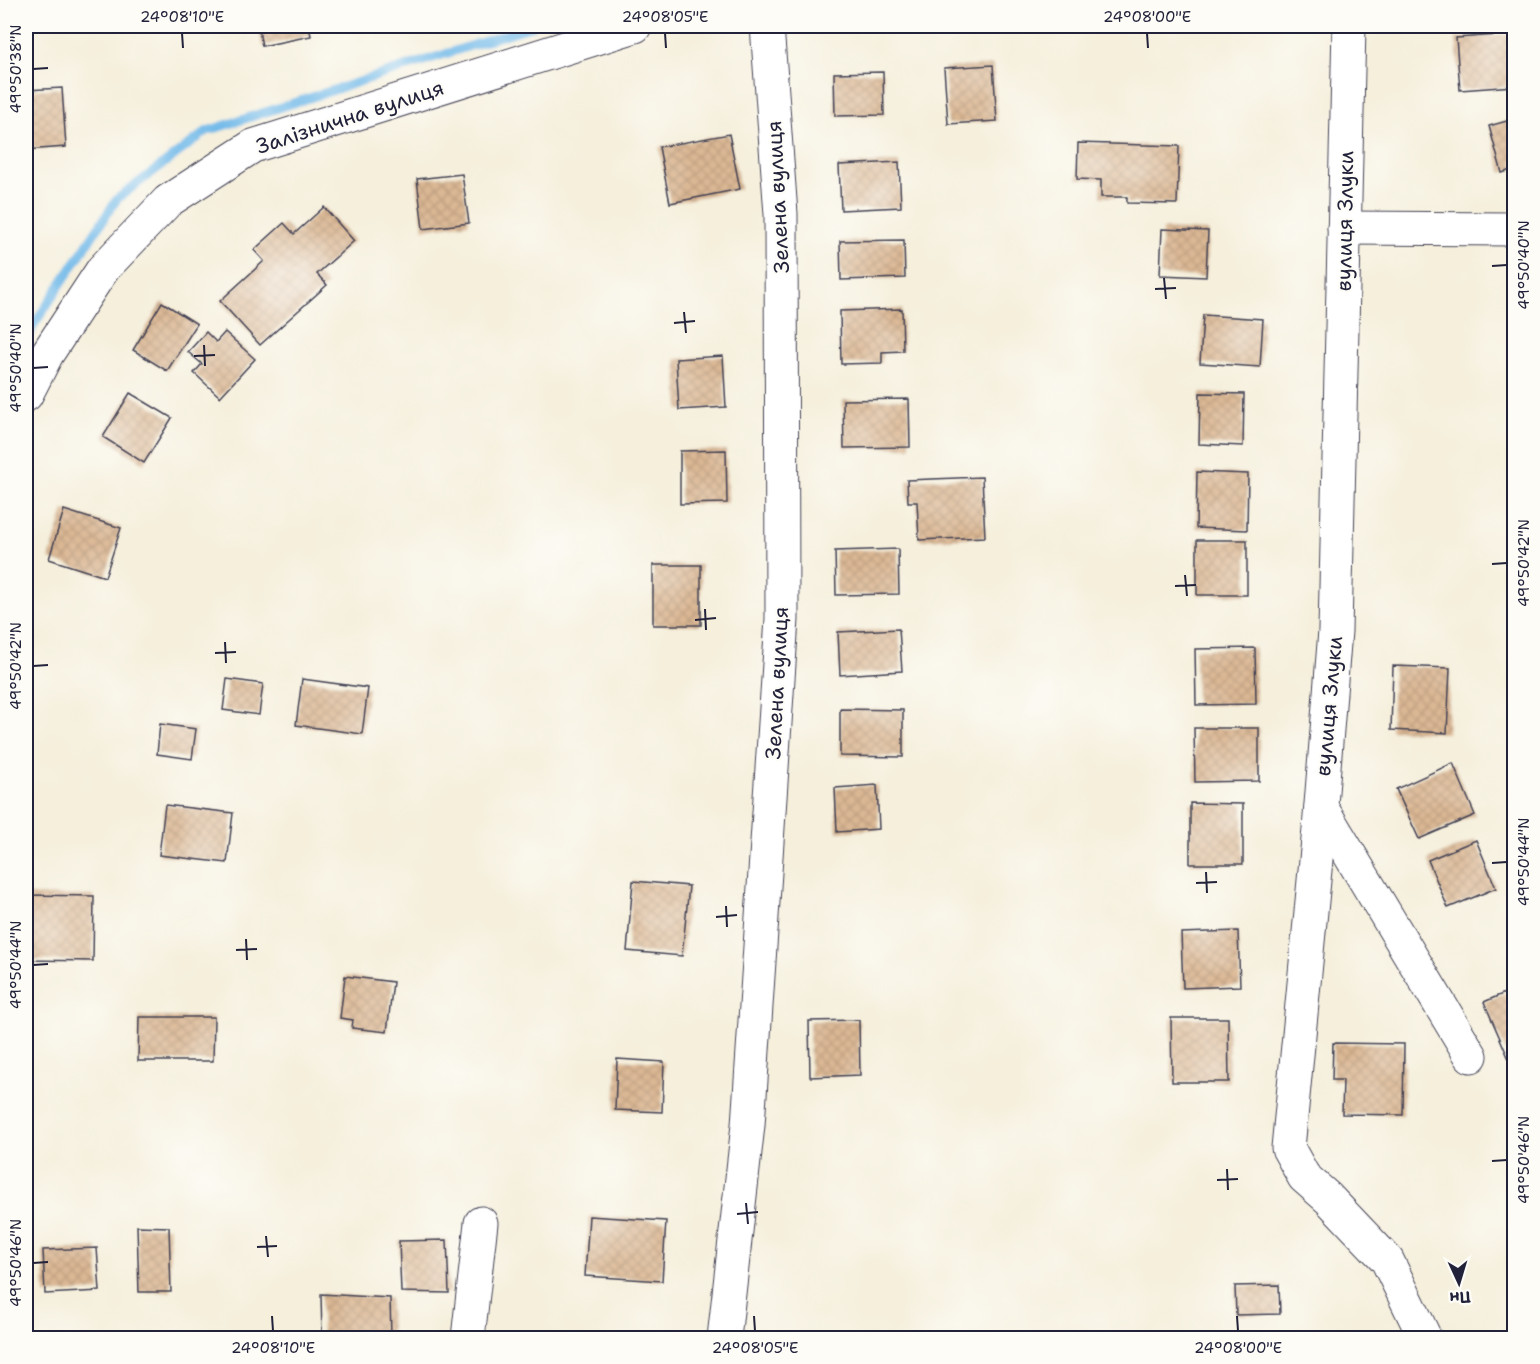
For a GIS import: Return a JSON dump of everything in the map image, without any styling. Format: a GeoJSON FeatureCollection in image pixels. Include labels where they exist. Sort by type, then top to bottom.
{"type":"FeatureCollection","features":[{"type":"Feature","properties":{"kind":"street","name":"Залізнична вулиця"},"geometry":{"type":"LineString","coordinates":[[26,395],[46,354],[103,269],[168,201],[253,146],[635,26]]}},
{"type":"Feature","properties":{"kind":"street","name":"Зелена вулиця"},"geometry":{"type":"LineString","coordinates":[[724,1338],[748,1125],[782,619],[781,214],[767,26]]}},
{"type":"Feature","properties":{"kind":"street","name":"вулиця Злуки"},"geometry":{"type":"LineString","coordinates":[[1349,26],[1335,631],[1321,807],[1288,1148],[1304,1177],[1328,1198],[1387,1260],[1425,1338]]}},
{"type":"Feature","properties":{"kind":"street"},"geometry":{"type":"LineString","coordinates":[[1344,228],[1515,229]]}},
{"type":"Feature","properties":{"kind":"street"},"geometry":{"type":"LineString","coordinates":[[1321,807],[1471,1056]]}},
{"type":"Feature","properties":{"kind":"street"},"geometry":{"type":"LineString","coordinates":[[468,1338],[482,1222]]}},
{"type":"Feature","properties":{"kind":"building"},"geometry":{"type":"Polygon","coordinates":[[[258,26],[309,26],[311,36],[262,46],[258,26]]]}},
{"type":"Feature","properties":{"kind":"building"},"geometry":{"type":"Polygon","coordinates":[[[1514,34],[1514,86],[1460,90],[1456,38],[1514,34]]]}},
{"type":"Feature","properties":{"kind":"building"},"geometry":{"type":"Polygon","coordinates":[[[993,65],[997,121],[948,124],[944,68],[993,65]]]}},
{"type":"Feature","properties":{"kind":"building"},"geometry":{"type":"Polygon","coordinates":[[[883,72],[884,115],[835,116],[834,73],[883,72]]]}},
{"type":"Feature","properties":{"kind":"building"},"geometry":{"type":"Polygon","coordinates":[[[62,88],[66,147],[26,150],[26,90],[62,88]]]}},
{"type":"Feature","properties":{"kind":"building"},"geometry":{"type":"Polygon","coordinates":[[[1514,119],[1514,169],[1502,173],[1489,126],[1514,119]]]}},
{"type":"Feature","properties":{"kind":"building"},"geometry":{"type":"Polygon","coordinates":[[[729,134],[740,189],[670,203],[659,147],[729,134]]]}},
{"type":"Feature","properties":{"kind":"building"},"geometry":{"type":"Polygon","coordinates":[[[1078,143],[1179,146],[1177,204],[1127,203],[1127,197],[1101,197],[1101,180],[1077,179],[1078,143]]]}},
{"type":"Feature","properties":{"kind":"building"},"geometry":{"type":"Polygon","coordinates":[[[899,162],[901,207],[841,210],[839,165],[899,162]]]}},
{"type":"Feature","properties":{"kind":"building"},"geometry":{"type":"Polygon","coordinates":[[[462,174],[469,223],[423,229],[417,179],[462,174]]]}},
{"type":"Feature","properties":{"kind":"building"},"geometry":{"type":"Polygon","coordinates":[[[324,207],[354,241],[317,274],[327,285],[260,345],[220,301],[264,261],[254,250],[284,223],[294,234],[324,207]]]}},
{"type":"Feature","properties":{"kind":"building"},"geometry":{"type":"Polygon","coordinates":[[[1162,229],[1208,231],[1206,277],[1160,275],[1162,229]]]}},
{"type":"Feature","properties":{"kind":"building"},"geometry":{"type":"Polygon","coordinates":[[[904,240],[905,278],[841,280],[840,241],[904,240]]]}},
{"type":"Feature","properties":{"kind":"building"},"geometry":{"type":"Polygon","coordinates":[[[162,302],[197,324],[167,371],[133,350],[162,302]]]}},
{"type":"Feature","properties":{"kind":"building"},"geometry":{"type":"Polygon","coordinates":[[[902,309],[903,351],[882,352],[882,363],[841,364],[840,311],[902,309]]]}},
{"type":"Feature","properties":{"kind":"building"},"geometry":{"type":"Polygon","coordinates":[[[1203,315],[1263,319],[1260,367],[1200,363],[1203,315]]]}},
{"type":"Feature","properties":{"kind":"building"},"geometry":{"type":"Polygon","coordinates":[[[206,332],[216,342],[225,332],[255,359],[220,397],[194,373],[202,364],[188,352],[206,332]]]}},
{"type":"Feature","properties":{"kind":"building"},"geometry":{"type":"Polygon","coordinates":[[[723,356],[726,407],[679,410],[676,359],[723,356]]]}},
{"type":"Feature","properties":{"kind":"building"},"geometry":{"type":"Polygon","coordinates":[[[130,393],[172,418],[144,463],[103,437],[130,393]]]}},
{"type":"Feature","properties":{"kind":"building"},"geometry":{"type":"Polygon","coordinates":[[[1200,393],[1244,394],[1243,446],[1199,444],[1200,393]]]}},
{"type":"Feature","properties":{"kind":"building"},"geometry":{"type":"Polygon","coordinates":[[[909,399],[910,447],[844,448],[843,400],[909,399]]]}},
{"type":"Feature","properties":{"kind":"building"},"geometry":{"type":"Polygon","coordinates":[[[726,450],[727,503],[680,504],[680,451],[726,450]]]}},
{"type":"Feature","properties":{"kind":"building"},"geometry":{"type":"Polygon","coordinates":[[[1197,472],[1248,474],[1247,530],[1196,528],[1197,472]]]}},
{"type":"Feature","properties":{"kind":"building"},"geometry":{"type":"Polygon","coordinates":[[[982,477],[985,537],[919,540],[917,502],[908,502],[907,480],[982,477]]]}},
{"type":"Feature","properties":{"kind":"building"},"geometry":{"type":"Polygon","coordinates":[[[64,510],[121,528],[105,577],[49,559],[64,510]]]}},
{"type":"Feature","properties":{"kind":"building"},"geometry":{"type":"Polygon","coordinates":[[[1197,540],[1247,540],[1247,595],[1197,595],[1197,540]]]}},
{"type":"Feature","properties":{"kind":"building"},"geometry":{"type":"Polygon","coordinates":[[[898,549],[899,594],[836,595],[835,551],[898,549]]]}},
{"type":"Feature","properties":{"kind":"building"},"geometry":{"type":"Polygon","coordinates":[[[653,565],[701,565],[701,625],[653,625],[653,565]]]}},
{"type":"Feature","properties":{"kind":"building"},"geometry":{"type":"Polygon","coordinates":[[[899,629],[902,671],[840,675],[838,632],[899,629]]]}},
{"type":"Feature","properties":{"kind":"building"},"geometry":{"type":"Polygon","coordinates":[[[1255,648],[1256,704],[1196,705],[1195,649],[1255,648]]]}},
{"type":"Feature","properties":{"kind":"building"},"geometry":{"type":"Polygon","coordinates":[[[1393,666],[1450,668],[1447,733],[1391,730],[1393,666]]]}},
{"type":"Feature","properties":{"kind":"building"},"geometry":{"type":"Polygon","coordinates":[[[227,679],[263,684],[259,715],[223,710],[227,679]]]}},
{"type":"Feature","properties":{"kind":"building"},"geometry":{"type":"Polygon","coordinates":[[[302,679],[368,688],[362,734],[296,725],[302,679]]]}},
{"type":"Feature","properties":{"kind":"building"},"geometry":{"type":"Polygon","coordinates":[[[840,709],[903,710],[903,757],[840,756],[840,709]]]}},
{"type":"Feature","properties":{"kind":"building"},"geometry":{"type":"Polygon","coordinates":[[[160,724],[196,729],[192,759],[157,754],[160,724]]]}},
{"type":"Feature","properties":{"kind":"building"},"geometry":{"type":"Polygon","coordinates":[[[1194,728],[1259,728],[1259,781],[1195,782],[1194,728]]]}},
{"type":"Feature","properties":{"kind":"building"},"geometry":{"type":"Polygon","coordinates":[[[1453,763],[1475,815],[1419,839],[1396,789],[1453,763]]]}},
{"type":"Feature","properties":{"kind":"building"},"geometry":{"type":"Polygon","coordinates":[[[877,785],[879,829],[837,832],[835,788],[877,785]]]}},
{"type":"Feature","properties":{"kind":"building"},"geometry":{"type":"Polygon","coordinates":[[[1190,803],[1243,804],[1243,864],[1190,864],[1190,803]]]}},
{"type":"Feature","properties":{"kind":"building"},"geometry":{"type":"Polygon","coordinates":[[[165,805],[233,813],[227,863],[159,855],[165,805]]]}},
{"type":"Feature","properties":{"kind":"building"},"geometry":{"type":"Polygon","coordinates":[[[1476,840],[1496,888],[1448,908],[1428,860],[1476,840]]]}},
{"type":"Feature","properties":{"kind":"building"},"geometry":{"type":"Polygon","coordinates":[[[633,881],[689,886],[682,956],[627,951],[633,881]]]}},
{"type":"Feature","properties":{"kind":"building"},"geometry":{"type":"Polygon","coordinates":[[[27,895],[94,896],[93,961],[26,960],[27,895]]]}},
{"type":"Feature","properties":{"kind":"building"},"geometry":{"type":"Polygon","coordinates":[[[1238,931],[1240,986],[1183,988],[1181,933],[1238,931]]]}},
{"type":"Feature","properties":{"kind":"building"},"geometry":{"type":"Polygon","coordinates":[[[345,976],[393,982],[387,1032],[352,1028],[353,1020],[340,1018],[345,976]]]}},
{"type":"Feature","properties":{"kind":"building"},"geometry":{"type":"Polygon","coordinates":[[[1514,989],[1514,1057],[1509,1059],[1484,1002],[1514,989]]]}},
{"type":"Feature","properties":{"kind":"building"},"geometry":{"type":"Polygon","coordinates":[[[139,1017],[214,1017],[213,1061],[138,1061],[139,1017]]]}},
{"type":"Feature","properties":{"kind":"building"},"geometry":{"type":"Polygon","coordinates":[[[1171,1018],[1228,1018],[1229,1082],[1172,1082],[1171,1018]]]}},
{"type":"Feature","properties":{"kind":"building"},"geometry":{"type":"Polygon","coordinates":[[[859,1020],[860,1075],[810,1077],[809,1021],[859,1020]]]}},
{"type":"Feature","properties":{"kind":"building"},"geometry":{"type":"Polygon","coordinates":[[[1333,1043],[1404,1044],[1403,1115],[1342,1114],[1343,1080],[1332,1080],[1333,1043]]]}},
{"type":"Feature","properties":{"kind":"building"},"geometry":{"type":"Polygon","coordinates":[[[617,1059],[664,1062],[662,1112],[615,1110],[617,1059]]]}},
{"type":"Feature","properties":{"kind":"building"},"geometry":{"type":"Polygon","coordinates":[[[589,1216],[666,1221],[662,1281],[585,1276],[589,1216]]]}},
{"type":"Feature","properties":{"kind":"building"},"geometry":{"type":"Polygon","coordinates":[[[137,1226],[169,1227],[171,1292],[139,1292],[137,1226]]]}},
{"type":"Feature","properties":{"kind":"building"},"geometry":{"type":"Polygon","coordinates":[[[447,1240],[449,1293],[401,1292],[399,1241],[447,1240]]]}},
{"type":"Feature","properties":{"kind":"building"},"geometry":{"type":"Polygon","coordinates":[[[97,1248],[100,1291],[45,1294],[43,1250],[97,1248]]]}},
{"type":"Feature","properties":{"kind":"building"},"geometry":{"type":"Polygon","coordinates":[[[1279,1285],[1280,1314],[1236,1315],[1235,1286],[1279,1285]]]}},
{"type":"Feature","properties":{"kind":"building"},"geometry":{"type":"Polygon","coordinates":[[[321,1294],[390,1298],[391,1337],[322,1336],[321,1294]]]}},
{"type":"Feature","properties":{"kind":"waterway"},"geometry":{"type":"LineString","coordinates":[[26,341],[35,323],[117,199],[207,131],[532,26]]}}]}
